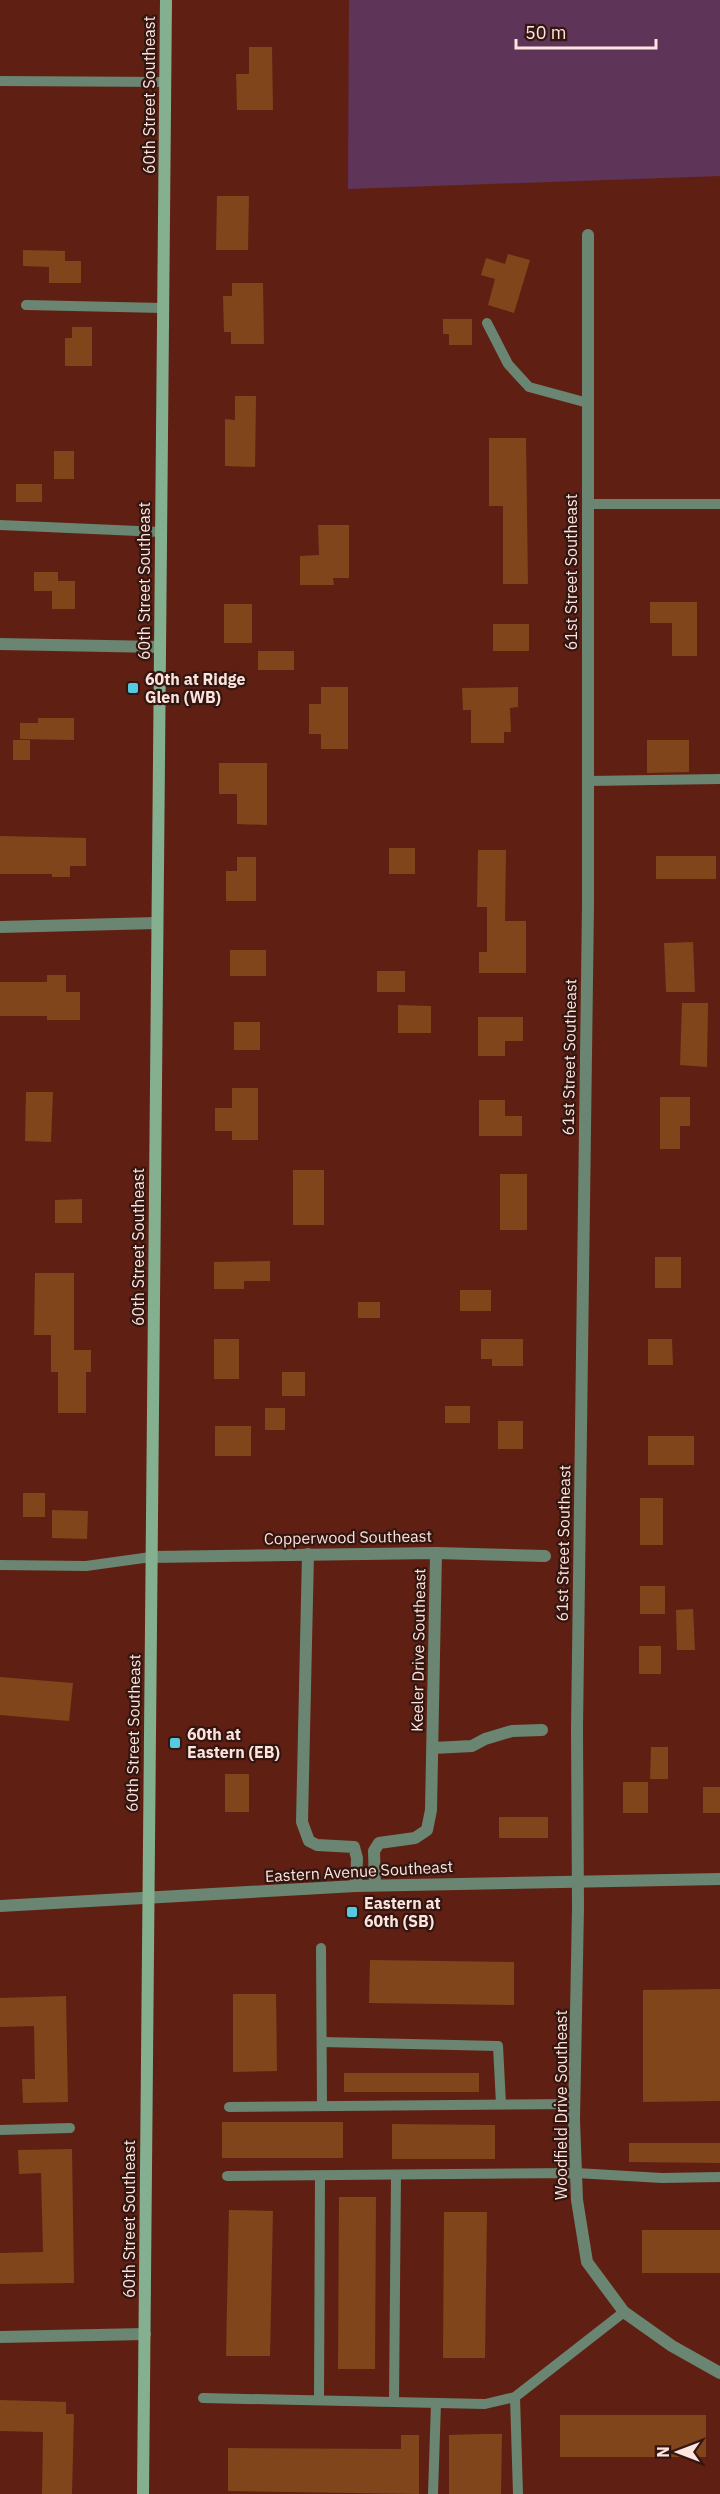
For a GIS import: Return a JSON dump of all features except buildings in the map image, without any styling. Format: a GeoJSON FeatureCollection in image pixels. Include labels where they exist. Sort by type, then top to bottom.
{"type":"FeatureCollection","features":[{"type":"Feature","properties":{"kind":"main road","name":"60th Street Southeast"},"geometry":{"type":"LineString","coordinates":[[143,2494],[166,0]]}},
{"type":"Feature","properties":{"kind":"street","name":"61st Street Southeast"},"geometry":{"type":"LineString","coordinates":[[578,1880],[577,1729],[588,781],[588,235]]}},
{"type":"Feature","properties":{"kind":"street"},"geometry":{"type":"LineString","coordinates":[[0,644],[160,647]]}},
{"type":"Feature","properties":{"kind":"street"},"geometry":{"type":"LineString","coordinates":[[0,927],[157,923]]}},
{"type":"Feature","properties":{"kind":"street","name":"Copperwood Southeast"},"geometry":{"type":"LineString","coordinates":[[151,1557],[436,1553],[545,1556]]}},
{"type":"Feature","properties":{"kind":"street","name":"Keeler Drive Southeast"},"geometry":{"type":"LineString","coordinates":[[375,1885],[374,1851],[380,1843],[415,1838],[428,1830],[432,1810],[436,1553]]}},
{"type":"Feature","properties":{"kind":"street"},"geometry":{"type":"LineString","coordinates":[[308,1554],[302,1822],[309,1841],[317,1845],[354,1847],[357,1858],[356,1886]]}},
{"type":"Feature","properties":{"kind":"street","name":"Keeler Drive Southeast"},"geometry":{"type":"LineString","coordinates":[[433,1748],[472,1746],[485,1739],[512,1731],[542,1730]]}},
{"type":"Feature","properties":{"kind":"street","name":"Eastern Avenue Southeast"},"geometry":{"type":"LineString","coordinates":[[0,1906],[375,1885],[720,1879]]}},
{"type":"Feature","properties":{"kind":"street","name":"Woodfield Drive Southeast"},"geometry":{"type":"LineString","coordinates":[[578,1880],[574,2104],[577,2200],[587,2262],[624,2312],[672,2346],[720,2373]]}},
{"type":"Feature","properties":{"kind":"street"},"geometry":{"type":"LineString","coordinates":[[0,2337],[145,2334]]}},
{"type":"Feature","properties":{"kind":"lane"},"geometry":{"type":"LineString","coordinates":[[0,81],[166,82]]}},
{"type":"Feature","properties":{"kind":"lane"},"geometry":{"type":"LineString","coordinates":[[26,305],[163,308]]}},
{"type":"Feature","properties":{"kind":"lane"},"geometry":{"type":"LineString","coordinates":[[487,323],[508,364],[529,387],[588,403]]}},
{"type":"Feature","properties":{"kind":"lane"},"geometry":{"type":"LineString","coordinates":[[588,504],[720,504]]}},
{"type":"Feature","properties":{"kind":"lane"},"geometry":{"type":"LineString","coordinates":[[0,525],[161,532]]}},
{"type":"Feature","properties":{"kind":"lane"},"geometry":{"type":"LineString","coordinates":[[588,781],[720,779]]}},
{"type":"Feature","properties":{"kind":"lane"},"geometry":{"type":"LineString","coordinates":[[0,1565],[86,1566],[151,1557]]}},
{"type":"Feature","properties":{"kind":"lane"},"geometry":{"type":"LineString","coordinates":[[321,1948],[322,2106]]}},
{"type":"Feature","properties":{"kind":"lane"},"geometry":{"type":"LineString","coordinates":[[322,2042],[498,2046],[501,2104]]}},
{"type":"Feature","properties":{"kind":"lane"},"geometry":{"type":"LineString","coordinates":[[229,2108],[574,2104]]}},
{"type":"Feature","properties":{"kind":"lane"},"geometry":{"type":"LineString","coordinates":[[0,2130],[70,2128]]}},
{"type":"Feature","properties":{"kind":"lane"},"geometry":{"type":"LineString","coordinates":[[227,2176],[576,2173],[663,2178],[720,2177]]}},
{"type":"Feature","properties":{"kind":"lane"},"geometry":{"type":"LineString","coordinates":[[394,2402],[396,2175]]}},
{"type":"Feature","properties":{"kind":"lane"},"geometry":{"type":"LineString","coordinates":[[319,2400],[320,2176]]}},
{"type":"Feature","properties":{"kind":"lane"},"geometry":{"type":"LineString","coordinates":[[203,2398],[485,2404],[515,2397],[624,2312]]}},
{"type":"Feature","properties":{"kind":"lane"},"geometry":{"type":"LineString","coordinates":[[515,2397],[518,2494]]}},
{"type":"Feature","properties":{"kind":"lane"},"geometry":{"type":"LineString","coordinates":[[433,2494],[435,2403]]}},
{"type":"Feature","properties":{"kind":"shaded area"},"geometry":{"type":"Polygon","coordinates":[[[349,0],[720,0],[720,176],[348,189],[349,0]]]}},
{"type":"Feature","properties":{"kind":"place","name":"60th at Ridge Glen (WB)"},"geometry":{"type":"Point","coordinates":[133,688]}},
{"type":"Feature","properties":{"kind":"place","name":"60th at Eastern (EB)"},"geometry":{"type":"Point","coordinates":[175,1743]}},
{"type":"Feature","properties":{"kind":"place","name":"Eastern at 60th (SB)"},"geometry":{"type":"Point","coordinates":[352,1912]}}]}
